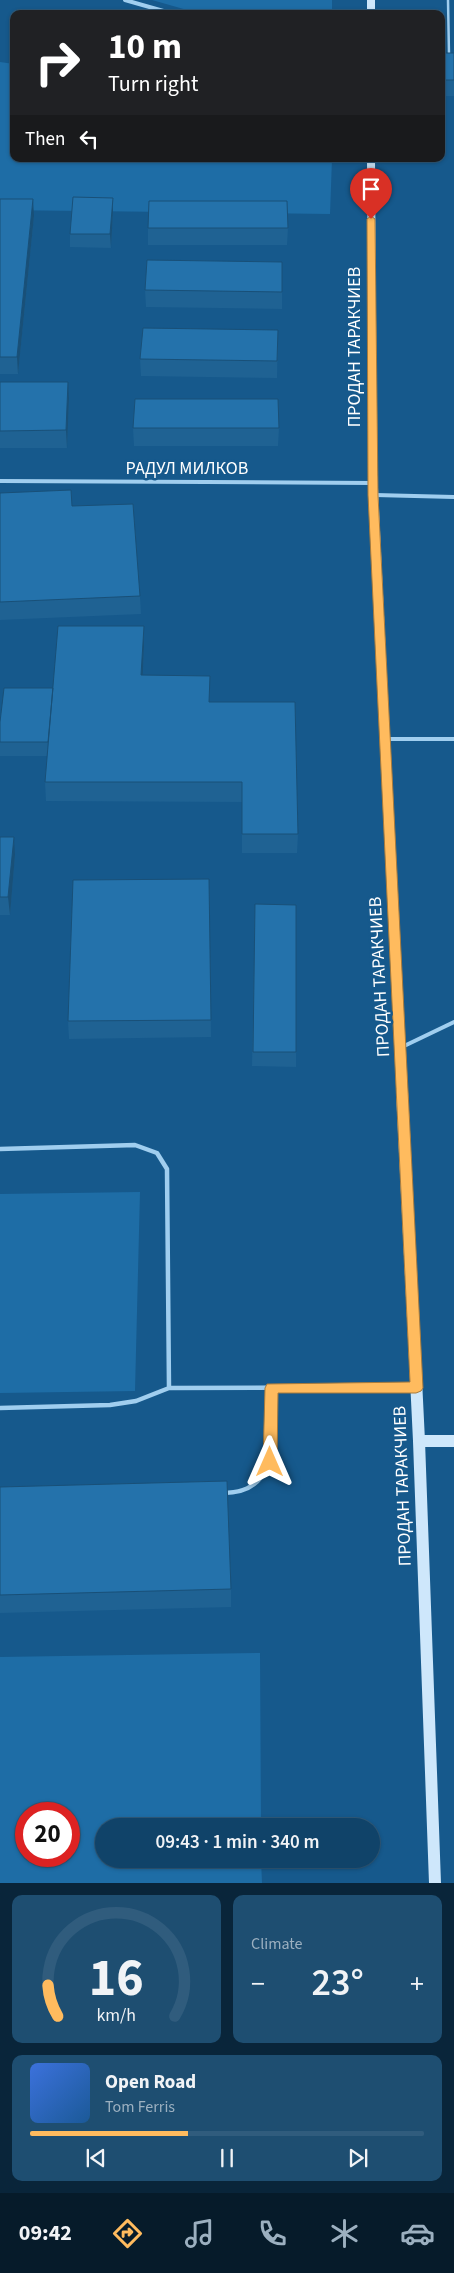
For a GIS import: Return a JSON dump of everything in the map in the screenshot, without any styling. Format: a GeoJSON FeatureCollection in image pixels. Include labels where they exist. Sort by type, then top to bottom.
{"type":"FeatureCollection","features":[{"type":"Feature","properties":{"kind":"street"},"geometry":{"type":"LineString","coordinates":[[125,0],[160,10]]}},
{"type":"Feature","properties":{"kind":"street","name":"ПРОДАН ТАРАКЧИЕВ"},"geometry":{"type":"LineString","coordinates":[[371,162],[373,495],[419,1441],[435,1883]]}},
{"type":"Feature","properties":{"kind":"street"},"geometry":{"type":"LineString","coordinates":[[419,1441],[454,1441]]}},
{"type":"Feature","properties":{"kind":"lane"},"geometry":{"type":"LineString","coordinates":[[448,0],[449,55]]}},
{"type":"Feature","properties":{"kind":"lane"},"geometry":{"type":"LineString","coordinates":[[445,55],[454,55]]}},
{"type":"Feature","properties":{"kind":"lane","name":"РАДУЛ МИЛКОВ"},"geometry":{"type":"LineString","coordinates":[[0,481],[373,483]]}},
{"type":"Feature","properties":{"kind":"lane"},"geometry":{"type":"LineString","coordinates":[[373,495],[454,497]]}},
{"type":"Feature","properties":{"kind":"lane"},"geometry":{"type":"LineString","coordinates":[[386,739],[454,739]]}},
{"type":"Feature","properties":{"kind":"lane"},"geometry":{"type":"LineString","coordinates":[[400,1048],[454,1022]]}},
{"type":"Feature","properties":{"kind":"lane"},"geometry":{"type":"LineString","coordinates":[[0,1149],[135,1145],[157,1153],[167,1169],[169,1388]]}},
{"type":"Feature","properties":{"kind":"lane"},"geometry":{"type":"LineString","coordinates":[[0,1408],[110,1405],[136,1401],[169,1388],[416,1388]]}},
{"type":"Feature","properties":{"kind":"lane"},"geometry":{"type":"LineString","coordinates":[[215,1493],[235,1493],[246,1490],[263,1476],[270,1462],[271,1388]]}},
{"type":"Feature","properties":{"kind":"shaded area"},"geometry":{"type":"Polygon","coordinates":[[[152,0],[332,0],[332,10],[187,10],[152,0]]]}},
{"type":"Feature","properties":{"kind":"shaded area"},"geometry":{"type":"Polygon","coordinates":[[[0,62],[10,63],[10,162],[332,162],[330,214],[0,210],[0,62]]]}},
{"type":"Feature","properties":{"kind":"shaded area"},"geometry":{"type":"Polygon","coordinates":[[[140,1192],[135,1391],[0,1393],[0,1194],[140,1192]]]}},
{"type":"Feature","properties":{"kind":"shaded area"},"geometry":{"type":"Polygon","coordinates":[[[260,1653],[261,1818],[95,1818],[95,1868],[261,1868],[262,1883],[0,1883],[0,1657],[260,1653]]]}},
{"type":"Feature","properties":{"kind":"building"},"geometry":{"type":"Polygon","coordinates":[[[445,53],[454,53],[454,80],[445,80],[445,53]]]}},
{"type":"Feature","properties":{"kind":"building"},"geometry":{"type":"Polygon","coordinates":[[[73,197],[113,198],[110,234],[70,234],[73,197]]]}},
{"type":"Feature","properties":{"kind":"building"},"geometry":{"type":"Polygon","coordinates":[[[0,199],[33,199],[17,357],[0,357],[0,199]]]}},
{"type":"Feature","properties":{"kind":"building"},"geometry":{"type":"Polygon","coordinates":[[[149,201],[287,201],[288,228],[148,228],[149,201]]]}},
{"type":"Feature","properties":{"kind":"building"},"geometry":{"type":"Polygon","coordinates":[[[147,260],[282,262],[282,292],[145,290],[147,260]]]}},
{"type":"Feature","properties":{"kind":"building"},"geometry":{"type":"Polygon","coordinates":[[[143,328],[278,330],[277,361],[140,359],[143,328]]]}},
{"type":"Feature","properties":{"kind":"building"},"geometry":{"type":"Polygon","coordinates":[[[0,382],[68,382],[66,430],[0,431],[0,382]]]}},
{"type":"Feature","properties":{"kind":"building"},"geometry":{"type":"Polygon","coordinates":[[[135,399],[278,399],[279,428],[133,428],[135,399]]]}},
{"type":"Feature","properties":{"kind":"building"},"geometry":{"type":"Polygon","coordinates":[[[71,490],[72,506],[133,504],[140,596],[0,602],[0,493],[71,490]]]}},
{"type":"Feature","properties":{"kind":"building"},"geometry":{"type":"Polygon","coordinates":[[[58,626],[144,626],[141,675],[210,676],[209,702],[295,702],[298,834],[242,834],[242,782],[45,782],[58,626]]]}},
{"type":"Feature","properties":{"kind":"building"},"geometry":{"type":"Polygon","coordinates":[[[4,688],[53,688],[48,742],[0,742],[4,688]]]}},
{"type":"Feature","properties":{"kind":"building"},"geometry":{"type":"Polygon","coordinates":[[[0,837],[14,837],[8,897],[0,897],[0,837]]]}},
{"type":"Feature","properties":{"kind":"building"},"geometry":{"type":"Polygon","coordinates":[[[209,879],[211,1020],[68,1021],[73,880],[209,879]]]}},
{"type":"Feature","properties":{"kind":"building"},"geometry":{"type":"Polygon","coordinates":[[[255,904],[296,905],[296,1052],[253,1052],[255,904]]]}},
{"type":"Feature","properties":{"kind":"building"},"geometry":{"type":"Polygon","coordinates":[[[227,1481],[231,1589],[0,1595],[0,1487],[227,1481]]]}},
{"type":"Feature","properties":{"kind":"route"},"geometry":{"type":"LineString","coordinates":[[270,1462],[271,1388],[416,1388],[373,495],[371,219]]}}]}
